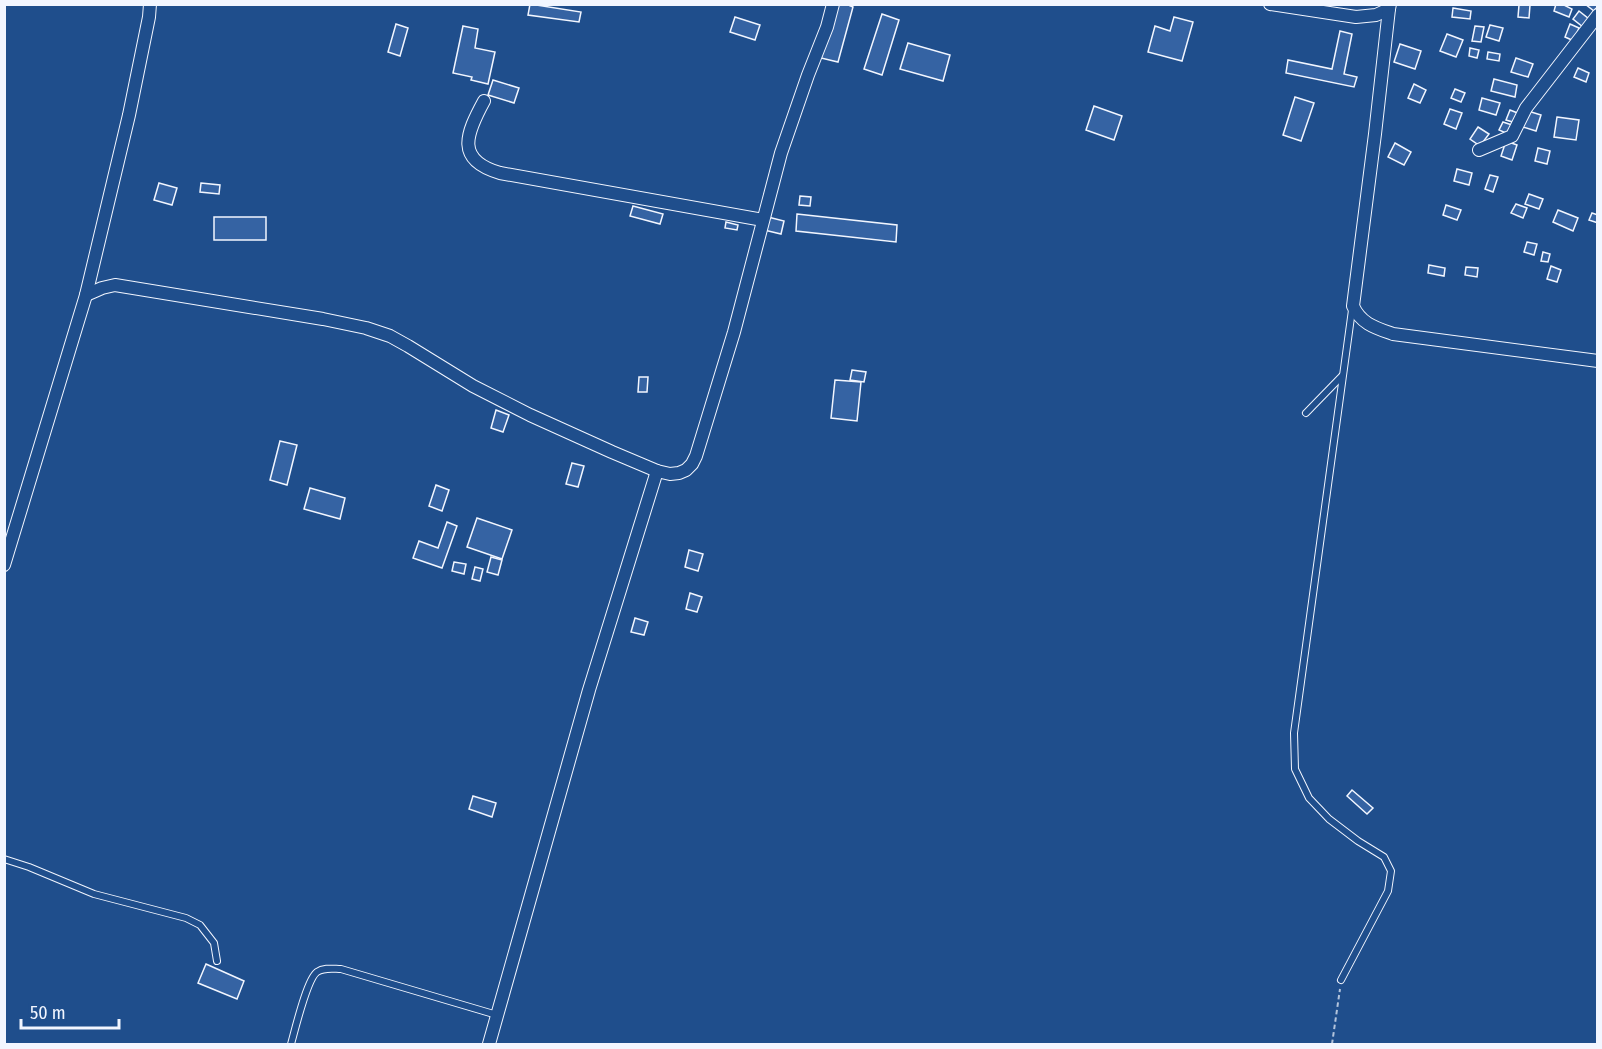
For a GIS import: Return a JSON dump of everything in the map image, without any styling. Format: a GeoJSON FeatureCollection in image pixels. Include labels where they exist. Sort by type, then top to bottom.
{"type":"FeatureCollection","features":[{"type":"Feature","properties":{"kind":"street"},"geometry":{"type":"LineString","coordinates":[[4,566],[86,295],[129,115],[150,4]]}},
{"type":"Feature","properties":{"kind":"street"},"geometry":{"type":"LineString","coordinates":[[86,295],[115,285],[366,328],[390,336],[472,386],[520,410],[657,471],[670,474],[679,473],[692,464],[734,332],[781,153],[827,27],[833,4]]}},
{"type":"Feature","properties":{"kind":"street"},"geometry":{"type":"LineString","coordinates":[[1270,4],[1356,17],[1376,15],[1390,7]]}},
{"type":"Feature","properties":{"kind":"street"},"geometry":{"type":"LineString","coordinates":[[1390,7],[1353,306],[1356,314],[1370,326],[1393,334],[1598,361]]}},
{"type":"Feature","properties":{"kind":"street"},"geometry":{"type":"LineString","coordinates":[[1479,150],[1512,136],[1526,108],[1598,15]]}},
{"type":"Feature","properties":{"kind":"street"},"geometry":{"type":"LineString","coordinates":[[484,101],[471,124],[468,139],[470,153],[486,170],[763,220]]}},
{"type":"Feature","properties":{"kind":"street"},"geometry":{"type":"LineString","coordinates":[[489,1044],[589,690],[657,471]]}},
{"type":"Feature","properties":{"kind":"lane"},"geometry":{"type":"LineString","coordinates":[[1341,980],[1388,891],[1391,871],[1384,858],[1329,819],[1309,798],[1295,769],[1294,733],[1353,306]]}},
{"type":"Feature","properties":{"kind":"lane"},"geometry":{"type":"LineString","coordinates":[[1306,413],[1342,375]]}},
{"type":"Feature","properties":{"kind":"lane"},"geometry":{"type":"LineString","coordinates":[[4,859],[94,894],[186,918],[200,925],[214,943],[217,961]]}},
{"type":"Feature","properties":{"kind":"lane"},"geometry":{"type":"LineString","coordinates":[[291,1044],[310,981],[317,972],[329,968],[341,969],[497,1015]]}},
{"type":"Feature","properties":{"kind":"path"},"geometry":{"type":"LineString","coordinates":[[1332,1044],[1341,980]]}},
{"type":"Feature","properties":{"kind":"building"},"geometry":{"type":"Polygon","coordinates":[[[530,4],[581,12],[579,22],[528,15],[530,4]]]}},
{"type":"Feature","properties":{"kind":"building"},"geometry":{"type":"Polygon","coordinates":[[[835,4],[846,4],[853,7],[838,62],[821,58],[835,4]]]}},
{"type":"Feature","properties":{"kind":"building"},"geometry":{"type":"Polygon","coordinates":[[[1556,4],[1572,9],[1569,17],[1554,11],[1556,4]]]}},
{"type":"Feature","properties":{"kind":"building"},"geometry":{"type":"Polygon","coordinates":[[[1585,4],[1598,4],[1598,6],[1594,11],[1585,4]]]}},
{"type":"Feature","properties":{"kind":"building"},"geometry":{"type":"Polygon","coordinates":[[[1519,5],[1530,5],[1529,18],[1518,17],[1519,5]]]}},
{"type":"Feature","properties":{"kind":"building"},"geometry":{"type":"Polygon","coordinates":[[[1453,8],[1471,11],[1470,19],[1452,17],[1453,8]]]}},
{"type":"Feature","properties":{"kind":"building"},"geometry":{"type":"Polygon","coordinates":[[[1579,11],[1589,19],[1583,27],[1573,19],[1579,11]]]}},
{"type":"Feature","properties":{"kind":"building"},"geometry":{"type":"Polygon","coordinates":[[[882,14],[899,20],[882,75],[864,69],[882,14]]]}},
{"type":"Feature","properties":{"kind":"building"},"geometry":{"type":"Polygon","coordinates":[[[735,17],[760,25],[755,40],[730,32],[735,17]]]}},
{"type":"Feature","properties":{"kind":"building"},"geometry":{"type":"Polygon","coordinates":[[[1174,17],[1193,22],[1182,61],[1148,52],[1155,26],[1170,31],[1174,17]]]}},
{"type":"Feature","properties":{"kind":"building"},"geometry":{"type":"Polygon","coordinates":[[[396,24],[408,28],[400,56],[388,52],[396,24]]]}},
{"type":"Feature","properties":{"kind":"building"},"geometry":{"type":"Polygon","coordinates":[[[1570,24],[1579,28],[1574,41],[1565,37],[1570,24]]]}},
{"type":"Feature","properties":{"kind":"building"},"geometry":{"type":"Polygon","coordinates":[[[1490,25],[1503,28],[1499,41],[1486,37],[1490,25]]]}},
{"type":"Feature","properties":{"kind":"building"},"geometry":{"type":"Polygon","coordinates":[[[463,26],[478,29],[475,48],[495,52],[488,84],[471,80],[472,77],[453,73],[463,26]]]}},
{"type":"Feature","properties":{"kind":"building"},"geometry":{"type":"Polygon","coordinates":[[[1475,26],[1484,27],[1481,42],[1472,41],[1475,26]]]}},
{"type":"Feature","properties":{"kind":"building"},"geometry":{"type":"Polygon","coordinates":[[[1340,31],[1352,34],[1344,74],[1357,77],[1354,87],[1286,73],[1288,60],[1332,69],[1340,31]]]}},
{"type":"Feature","properties":{"kind":"building"},"geometry":{"type":"Polygon","coordinates":[[[1447,34],[1463,40],[1456,57],[1440,51],[1447,34]]]}},
{"type":"Feature","properties":{"kind":"building"},"geometry":{"type":"Polygon","coordinates":[[[908,43],[950,55],[943,81],[900,69],[908,43]]]}},
{"type":"Feature","properties":{"kind":"building"},"geometry":{"type":"Polygon","coordinates":[[[1400,44],[1421,51],[1415,69],[1394,62],[1400,44]]]}},
{"type":"Feature","properties":{"kind":"building"},"geometry":{"type":"Polygon","coordinates":[[[1470,48],[1479,50],[1477,58],[1469,56],[1470,48]]]}},
{"type":"Feature","properties":{"kind":"building"},"geometry":{"type":"Polygon","coordinates":[[[1488,52],[1500,54],[1499,61],[1487,59],[1488,52]]]}},
{"type":"Feature","properties":{"kind":"building"},"geometry":{"type":"Polygon","coordinates":[[[1516,58],[1533,64],[1528,77],[1511,72],[1516,58]]]}},
{"type":"Feature","properties":{"kind":"building"},"geometry":{"type":"Polygon","coordinates":[[[1578,68],[1589,73],[1586,82],[1574,77],[1578,68]]]}},
{"type":"Feature","properties":{"kind":"building"},"geometry":{"type":"Polygon","coordinates":[[[1494,79],[1517,85],[1515,97],[1491,91],[1494,79]]]}},
{"type":"Feature","properties":{"kind":"building"},"geometry":{"type":"Polygon","coordinates":[[[493,80],[519,88],[514,103],[488,95],[493,80]]]}},
{"type":"Feature","properties":{"kind":"building"},"geometry":{"type":"Polygon","coordinates":[[[1414,84],[1426,90],[1420,103],[1408,98],[1414,84]]]}},
{"type":"Feature","properties":{"kind":"building"},"geometry":{"type":"Polygon","coordinates":[[[1455,89],[1465,93],[1461,102],[1451,98],[1455,89]]]}},
{"type":"Feature","properties":{"kind":"building"},"geometry":{"type":"Polygon","coordinates":[[[1295,97],[1314,103],[1301,141],[1283,135],[1295,97]]]}},
{"type":"Feature","properties":{"kind":"building"},"geometry":{"type":"Polygon","coordinates":[[[1482,98],[1500,103],[1496,115],[1479,110],[1482,98]]]}},
{"type":"Feature","properties":{"kind":"building"},"geometry":{"type":"Polygon","coordinates":[[[1094,106],[1122,116],[1114,140],[1086,130],[1094,106]]]}},
{"type":"Feature","properties":{"kind":"building"},"geometry":{"type":"Polygon","coordinates":[[[1450,109],[1462,113],[1456,129],[1444,124],[1450,109]]]}},
{"type":"Feature","properties":{"kind":"building"},"geometry":{"type":"Polygon","coordinates":[[[1510,110],[1520,114],[1516,123],[1506,120],[1510,110]]]}},
{"type":"Feature","properties":{"kind":"building"},"geometry":{"type":"Polygon","coordinates":[[[1528,111],[1541,115],[1536,131],[1523,127],[1528,111]]]}},
{"type":"Feature","properties":{"kind":"building"},"geometry":{"type":"Polygon","coordinates":[[[1557,117],[1579,120],[1576,140],[1554,137],[1557,117]]]}},
{"type":"Feature","properties":{"kind":"building"},"geometry":{"type":"Polygon","coordinates":[[[1503,122],[1512,125],[1508,134],[1499,130],[1503,122]]]}},
{"type":"Feature","properties":{"kind":"building"},"geometry":{"type":"Polygon","coordinates":[[[1478,127],[1489,134],[1480,146],[1470,139],[1478,127]]]}},
{"type":"Feature","properties":{"kind":"building"},"geometry":{"type":"Polygon","coordinates":[[[1506,141],[1517,145],[1512,160],[1501,156],[1506,141]]]}},
{"type":"Feature","properties":{"kind":"building"},"geometry":{"type":"Polygon","coordinates":[[[1395,143],[1411,152],[1404,165],[1388,157],[1395,143]]]}},
{"type":"Feature","properties":{"kind":"building"},"geometry":{"type":"Polygon","coordinates":[[[1538,148],[1550,151],[1547,164],[1535,161],[1538,148]]]}},
{"type":"Feature","properties":{"kind":"building"},"geometry":{"type":"Polygon","coordinates":[[[1457,169],[1472,173],[1469,185],[1454,181],[1457,169]]]}},
{"type":"Feature","properties":{"kind":"building"},"geometry":{"type":"Polygon","coordinates":[[[1490,175],[1498,177],[1493,192],[1485,189],[1490,175]]]}},
{"type":"Feature","properties":{"kind":"building"},"geometry":{"type":"Polygon","coordinates":[[[159,183],[177,188],[172,205],[154,200],[159,183]]]}},
{"type":"Feature","properties":{"kind":"building"},"geometry":{"type":"Polygon","coordinates":[[[201,183],[220,185],[219,194],[200,192],[201,183]]]}},
{"type":"Feature","properties":{"kind":"building"},"geometry":{"type":"Polygon","coordinates":[[[1529,194],[1543,199],[1539,209],[1525,204],[1529,194]]]}},
{"type":"Feature","properties":{"kind":"building"},"geometry":{"type":"Polygon","coordinates":[[[800,196],[811,197],[810,206],[799,205],[800,196]]]}},
{"type":"Feature","properties":{"kind":"building"},"geometry":{"type":"Polygon","coordinates":[[[1516,204],[1527,208],[1523,218],[1511,213],[1516,204]]]}},
{"type":"Feature","properties":{"kind":"building"},"geometry":{"type":"Polygon","coordinates":[[[1446,205],[1461,210],[1457,220],[1443,215],[1446,205]]]}},
{"type":"Feature","properties":{"kind":"building"},"geometry":{"type":"Polygon","coordinates":[[[633,206],[663,214],[660,224],[630,216],[633,206]]]}},
{"type":"Feature","properties":{"kind":"building"},"geometry":{"type":"Polygon","coordinates":[[[1558,210],[1578,218],[1573,231],[1553,222],[1558,210]]]}},
{"type":"Feature","properties":{"kind":"building"},"geometry":{"type":"Polygon","coordinates":[[[1592,213],[1598,215],[1598,223],[1589,220],[1592,213]]]}},
{"type":"Feature","properties":{"kind":"building"},"geometry":{"type":"Polygon","coordinates":[[[797,214],[897,225],[896,242],[796,231],[797,214]]]}},
{"type":"Feature","properties":{"kind":"building"},"geometry":{"type":"Polygon","coordinates":[[[214,217],[266,217],[266,240],[214,240],[214,217]]]}},
{"type":"Feature","properties":{"kind":"building"},"geometry":{"type":"Polygon","coordinates":[[[768,217],[784,221],[781,234],[764,230],[768,217]]]}},
{"type":"Feature","properties":{"kind":"building"},"geometry":{"type":"Polygon","coordinates":[[[726,222],[738,225],[737,230],[725,228],[726,222]]]}},
{"type":"Feature","properties":{"kind":"building"},"geometry":{"type":"Polygon","coordinates":[[[1527,242],[1537,244],[1534,255],[1524,252],[1527,242]]]}},
{"type":"Feature","properties":{"kind":"building"},"geometry":{"type":"Polygon","coordinates":[[[1543,252],[1550,254],[1548,262],[1541,261],[1543,252]]]}},
{"type":"Feature","properties":{"kind":"building"},"geometry":{"type":"Polygon","coordinates":[[[1429,265],[1445,268],[1444,276],[1428,273],[1429,265]]]}},
{"type":"Feature","properties":{"kind":"building"},"geometry":{"type":"Polygon","coordinates":[[[1551,266],[1561,270],[1557,282],[1547,279],[1551,266]]]}},
{"type":"Feature","properties":{"kind":"building"},"geometry":{"type":"Polygon","coordinates":[[[1466,267],[1478,268],[1477,277],[1465,275],[1466,267]]]}},
{"type":"Feature","properties":{"kind":"building"},"geometry":{"type":"Polygon","coordinates":[[[852,370],[866,372],[864,382],[850,380],[852,370]]]}},
{"type":"Feature","properties":{"kind":"building"},"geometry":{"type":"Polygon","coordinates":[[[639,377],[648,377],[647,392],[638,392],[639,377]]]}},
{"type":"Feature","properties":{"kind":"building"},"geometry":{"type":"Polygon","coordinates":[[[835,380],[861,382],[857,421],[831,418],[835,380]]]}},
{"type":"Feature","properties":{"kind":"building"},"geometry":{"type":"Polygon","coordinates":[[[496,410],[509,415],[503,432],[491,428],[496,410]]]}},
{"type":"Feature","properties":{"kind":"building"},"geometry":{"type":"Polygon","coordinates":[[[280,441],[297,445],[287,485],[270,480],[280,441]]]}},
{"type":"Feature","properties":{"kind":"building"},"geometry":{"type":"Polygon","coordinates":[[[572,463],[584,466],[578,487],[566,484],[572,463]]]}},
{"type":"Feature","properties":{"kind":"building"},"geometry":{"type":"Polygon","coordinates":[[[436,485],[449,490],[442,511],[429,506],[436,485]]]}},
{"type":"Feature","properties":{"kind":"building"},"geometry":{"type":"Polygon","coordinates":[[[310,488],[345,498],[340,519],[304,509],[310,488]]]}},
{"type":"Feature","properties":{"kind":"building"},"geometry":{"type":"Polygon","coordinates":[[[477,518],[512,530],[502,559],[467,547],[477,518]]]}},
{"type":"Feature","properties":{"kind":"building"},"geometry":{"type":"Polygon","coordinates":[[[447,522],[457,526],[442,568],[413,558],[419,541],[438,548],[447,522]]]}},
{"type":"Feature","properties":{"kind":"building"},"geometry":{"type":"Polygon","coordinates":[[[689,550],[703,554],[698,571],[685,567],[689,550]]]}},
{"type":"Feature","properties":{"kind":"building"},"geometry":{"type":"Polygon","coordinates":[[[491,557],[502,560],[498,575],[487,572],[491,557]]]}},
{"type":"Feature","properties":{"kind":"building"},"geometry":{"type":"Polygon","coordinates":[[[454,562],[466,564],[464,574],[452,571],[454,562]]]}},
{"type":"Feature","properties":{"kind":"building"},"geometry":{"type":"Polygon","coordinates":[[[475,567],[483,569],[480,581],[472,579],[475,567]]]}},
{"type":"Feature","properties":{"kind":"building"},"geometry":{"type":"Polygon","coordinates":[[[690,593],[702,597],[697,612],[686,609],[690,593]]]}},
{"type":"Feature","properties":{"kind":"building"},"geometry":{"type":"Polygon","coordinates":[[[635,618],[648,622],[644,635],[631,632],[635,618]]]}},
{"type":"Feature","properties":{"kind":"building"},"geometry":{"type":"Polygon","coordinates":[[[1352,790],[1373,808],[1367,814],[1347,796],[1352,790]]]}},
{"type":"Feature","properties":{"kind":"building"},"geometry":{"type":"Polygon","coordinates":[[[473,796],[496,803],[492,817],[469,809],[473,796]]]}},
{"type":"Feature","properties":{"kind":"building"},"geometry":{"type":"Polygon","coordinates":[[[206,964],[244,981],[237,999],[198,983],[206,964]]]}}]}
